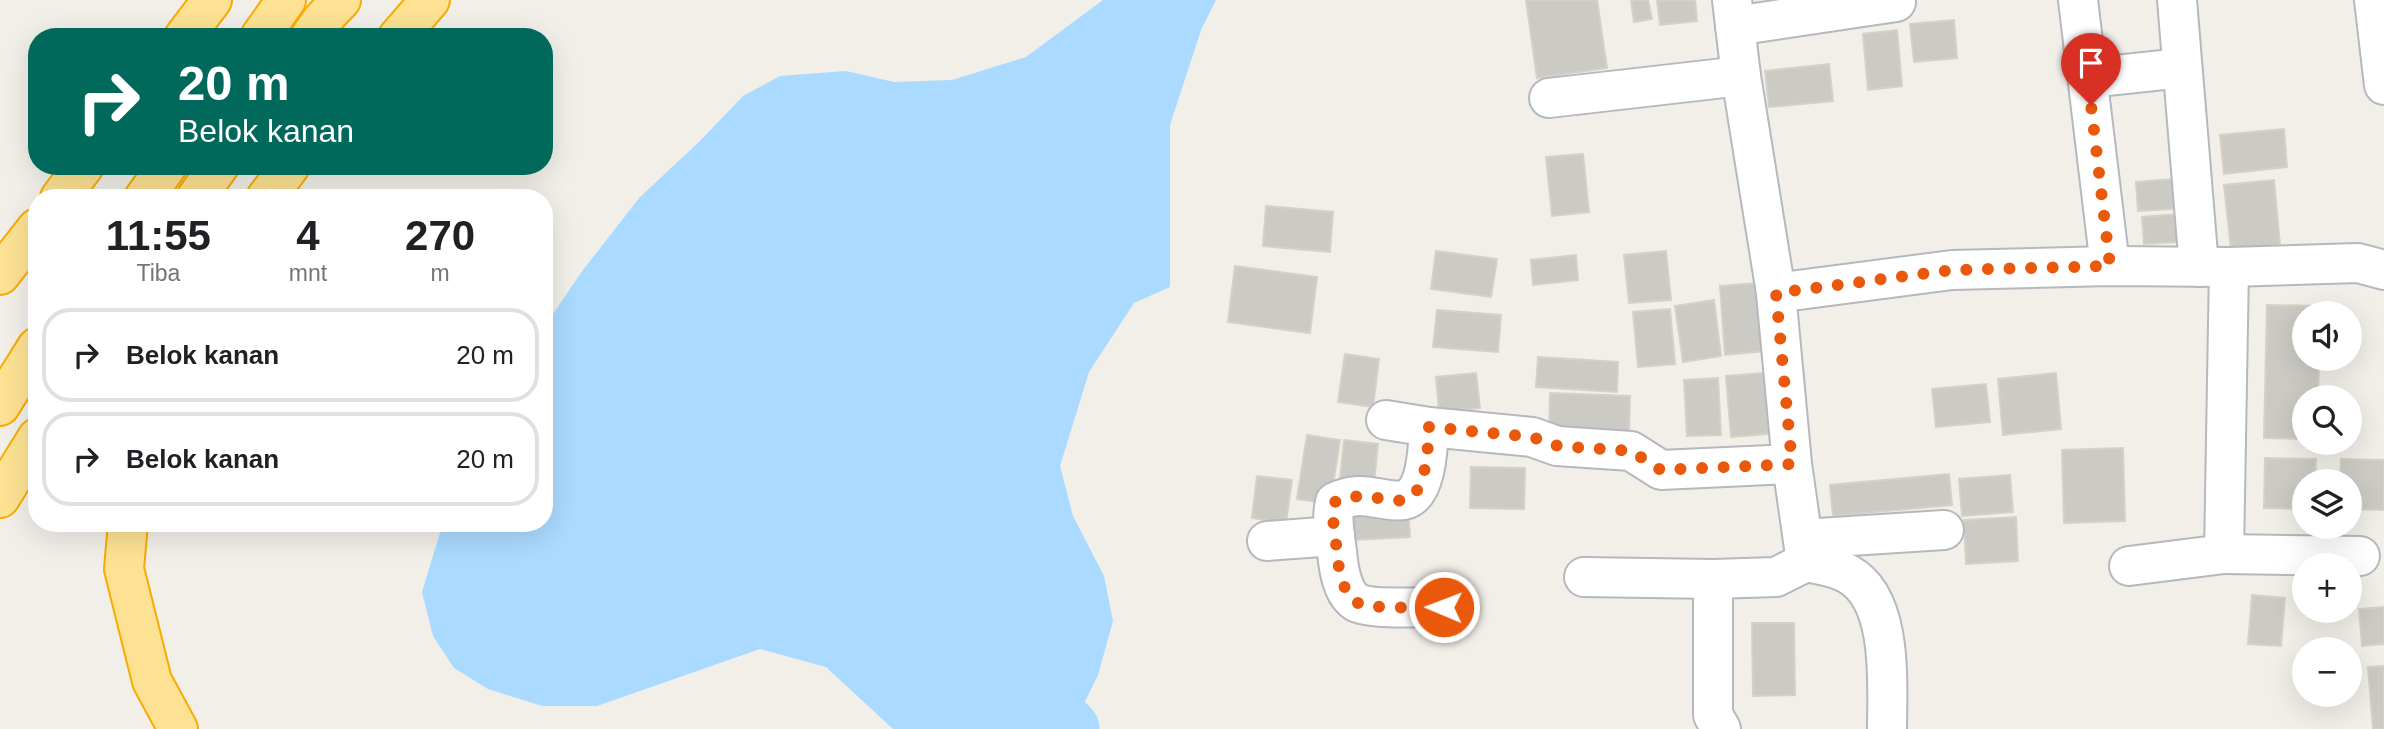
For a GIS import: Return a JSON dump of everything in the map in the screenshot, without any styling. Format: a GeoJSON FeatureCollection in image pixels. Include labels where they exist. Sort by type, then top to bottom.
{"type":"FeatureCollection","features":[{"type":"Feature","properties":{"kind":"highway"},"geometry":{"type":"LineString","coordinates":[[191,28],[212,0]]}},
{"type":"Feature","properties":{"kind":"highway"},"geometry":{"type":"LineString","coordinates":[[266,28],[286,0]]}},
{"type":"Feature","properties":{"kind":"highway"},"geometry":{"type":"LineString","coordinates":[[316,28],[341,0]]}},
{"type":"Feature","properties":{"kind":"highway"},"geometry":{"type":"LineString","coordinates":[[406,28],[430,0]]}},
{"type":"Feature","properties":{"kind":"highway"},"geometry":{"type":"LineString","coordinates":[[272,189],[283,175]]}},
{"type":"Feature","properties":{"kind":"highway"},"geometry":{"type":"LineString","coordinates":[[0,275],[28,239]]}},
{"type":"Feature","properties":{"kind":"highway"},"geometry":{"type":"LineString","coordinates":[[0,406],[28,361]]}},
{"type":"Feature","properties":{"kind":"highway"},"geometry":{"type":"LineString","coordinates":[[0,498],[28,453]]}},
{"type":"Feature","properties":{"kind":"highway"},"geometry":{"type":"LineString","coordinates":[[127,532],[124,569],[152,681],[178,729]]}},
{"type":"Feature","properties":{"kind":"street"},"geometry":{"type":"LineString","coordinates":[[2078,0],[2110,266]]}},
{"type":"Feature","properties":{"kind":"street"},"geometry":{"type":"LineString","coordinates":[[2176,0],[2182,68],[2214,267],[2224,554]]}},
{"type":"Feature","properties":{"kind":"street"},"geometry":{"type":"LineString","coordinates":[[2374,0],[2384,85]]}},
{"type":"Feature","properties":{"kind":"street"},"geometry":{"type":"LineString","coordinates":[[1805,550],[1792,464],[1776,293],[1733,13],[1896,2]]}},
{"type":"Feature","properties":{"kind":"street"},"geometry":{"type":"LineString","coordinates":[[2088,78],[2182,68]]}},
{"type":"Feature","properties":{"kind":"street"},"geometry":{"type":"LineString","coordinates":[[1549,98],[1741,76]]}},
{"type":"Feature","properties":{"kind":"street"},"geometry":{"type":"LineString","coordinates":[[1776,293],[1952,270],[2358,263],[2384,270]]}},
{"type":"Feature","properties":{"kind":"street"},"geometry":{"type":"LineString","coordinates":[[1386,420],[1532,437],[1558,446],[1631,451],[1661,470],[1792,464]]}},
{"type":"Feature","properties":{"kind":"street"},"geometry":{"type":"LineString","coordinates":[[1429,427],[1423,474],[1413,496],[1397,501],[1354,495],[1335,502],[1332,513],[1338,565],[1348,593],[1354,601],[1366,606],[1444,607]]}},
{"type":"Feature","properties":{"kind":"street"},"geometry":{"type":"LineString","coordinates":[[1584,577],[1776,577],[1805,550],[1944,530]]}},
{"type":"Feature","properties":{"kind":"street"},"geometry":{"type":"LineString","coordinates":[[1267,541],[1335,536]]}},
{"type":"Feature","properties":{"kind":"street"},"geometry":{"type":"LineString","coordinates":[[1805,550],[1862,584],[1877,613],[1887,645],[1887,729]]}},
{"type":"Feature","properties":{"kind":"street"},"geometry":{"type":"LineString","coordinates":[[2129,566],[2224,554],[2292,554]]}},
{"type":"Feature","properties":{"kind":"street"},"geometry":{"type":"LineString","coordinates":[[1713,579],[1713,715],[1721,729]]}},
{"type":"Feature","properties":{"kind":"water"},"geometry":{"type":"Polygon","coordinates":[[[1103,0],[1216,0],[1201,30],[1170,125],[1170,287],[1134,303],[1089,372],[1060,466],[1073,516],[1104,576],[1113,621],[1098,675],[1076,720],[1055,729],[893,729],[826,667],[760,649],[597,706],[542,706],[488,689],[454,668],[433,636],[422,592],[440,532],[553,532],[553,314],[583,270],[640,197],[743,96],[780,76],[846,71],[894,82],[952,80],[1026,57],[1103,0]]]}},
{"type":"Feature","properties":{"kind":"building"},"geometry":{"type":"Polygon","coordinates":[[[1526,0],[1597,0],[1607,68],[1537,78],[1526,0]]]}},
{"type":"Feature","properties":{"kind":"building"},"geometry":{"type":"Polygon","coordinates":[[[1631,0],[1648,0],[1652,19],[1634,22],[1631,0]]]}},
{"type":"Feature","properties":{"kind":"building"},"geometry":{"type":"Polygon","coordinates":[[[1657,0],[1695,0],[1697,21],[1660,25],[1657,0]]]}},
{"type":"Feature","properties":{"kind":"building"},"geometry":{"type":"Polygon","coordinates":[[[1954,20],[1957,58],[1914,62],[1910,24],[1954,20]]]}},
{"type":"Feature","properties":{"kind":"building"},"geometry":{"type":"Polygon","coordinates":[[[1897,30],[1902,86],[1868,90],[1863,34],[1897,30]]]}},
{"type":"Feature","properties":{"kind":"building"},"geometry":{"type":"Polygon","coordinates":[[[1829,64],[1833,101],[1769,107],[1765,71],[1829,64]]]}},
{"type":"Feature","properties":{"kind":"building"},"geometry":{"type":"Polygon","coordinates":[[[2284,129],[2287,167],[2224,174],[2220,135],[2284,129]]]}},
{"type":"Feature","properties":{"kind":"building"},"geometry":{"type":"Polygon","coordinates":[[[1583,154],[1589,212],[1552,216],[1546,157],[1583,154]]]}},
{"type":"Feature","properties":{"kind":"building"},"geometry":{"type":"Polygon","coordinates":[[[2187,178],[2189,208],[2138,211],[2136,182],[2187,178]]]}},
{"type":"Feature","properties":{"kind":"building"},"geometry":{"type":"Polygon","coordinates":[[[2274,180],[2280,245],[2231,250],[2224,185],[2274,180]]]}},
{"type":"Feature","properties":{"kind":"building"},"geometry":{"type":"Polygon","coordinates":[[[1266,206],[1333,212],[1330,252],[1263,246],[1266,206]]]}},
{"type":"Feature","properties":{"kind":"building"},"geometry":{"type":"Polygon","coordinates":[[[2191,213],[2193,241],[2144,244],[2142,217],[2191,213]]]}},
{"type":"Feature","properties":{"kind":"building"},"geometry":{"type":"Polygon","coordinates":[[[1436,251],[1497,259],[1491,297],[1431,289],[1436,251]]]}},
{"type":"Feature","properties":{"kind":"building"},"geometry":{"type":"Polygon","coordinates":[[[1666,251],[1671,300],[1629,303],[1624,255],[1666,251]]]}},
{"type":"Feature","properties":{"kind":"building"},"geometry":{"type":"Polygon","coordinates":[[[1576,255],[1578,280],[1533,285],[1531,260],[1576,255]]]}},
{"type":"Feature","properties":{"kind":"building"},"geometry":{"type":"Polygon","coordinates":[[[1235,266],[1317,277],[1310,333],[1228,322],[1235,266]]]}},
{"type":"Feature","properties":{"kind":"building"},"geometry":{"type":"Polygon","coordinates":[[[1759,283],[1765,351],[1725,355],[1720,286],[1759,283]]]}},
{"type":"Feature","properties":{"kind":"building"},"geometry":{"type":"Polygon","coordinates":[[[1714,300],[1721,356],[1683,362],[1675,306],[1714,300]]]}},
{"type":"Feature","properties":{"kind":"building"},"geometry":{"type":"Polygon","coordinates":[[[2267,305],[2292,305],[2292,371],[2319,371],[2318,385],[2292,385],[2292,439],[2264,438],[2267,305]]]}},
{"type":"Feature","properties":{"kind":"building"},"geometry":{"type":"Polygon","coordinates":[[[1670,309],[1675,364],[1638,367],[1633,312],[1670,309]]]}},
{"type":"Feature","properties":{"kind":"building"},"geometry":{"type":"Polygon","coordinates":[[[1437,310],[1501,315],[1498,352],[1433,347],[1437,310]]]}},
{"type":"Feature","properties":{"kind":"building"},"geometry":{"type":"Polygon","coordinates":[[[1345,354],[1379,359],[1373,407],[1338,402],[1345,354]]]}},
{"type":"Feature","properties":{"kind":"building"},"geometry":{"type":"Polygon","coordinates":[[[1538,357],[1618,362],[1617,392],[1536,387],[1538,357]]]}},
{"type":"Feature","properties":{"kind":"building"},"geometry":{"type":"Polygon","coordinates":[[[1775,372],[1779,433],[1731,437],[1726,376],[1775,372]]]}},
{"type":"Feature","properties":{"kind":"building"},"geometry":{"type":"Polygon","coordinates":[[[1476,373],[1480,408],[1439,412],[1436,377],[1476,373]]]}},
{"type":"Feature","properties":{"kind":"building"},"geometry":{"type":"Polygon","coordinates":[[[2056,373],[2061,429],[2003,435],[1998,379],[2056,373]]]}},
{"type":"Feature","properties":{"kind":"building"},"geometry":{"type":"Polygon","coordinates":[[[1718,378],[1721,435],[1687,436],[1684,380],[1718,378]]]}},
{"type":"Feature","properties":{"kind":"building"},"geometry":{"type":"Polygon","coordinates":[[[1986,384],[1990,422],[1936,427],[1932,389],[1986,384]]]}},
{"type":"Feature","properties":{"kind":"building"},"geometry":{"type":"Polygon","coordinates":[[[1550,393],[1630,396],[1629,435],[1549,433],[1550,393]]]}},
{"type":"Feature","properties":{"kind":"building"},"geometry":{"type":"Polygon","coordinates":[[[1307,435],[1340,440],[1330,504],[1297,499],[1307,435]]]}},
{"type":"Feature","properties":{"kind":"building"},"geometry":{"type":"Polygon","coordinates":[[[1344,440],[1378,444],[1373,493],[1339,489],[1344,440]]]}},
{"type":"Feature","properties":{"kind":"building"},"geometry":{"type":"Polygon","coordinates":[[[2123,448],[2125,521],[2064,523],[2062,450],[2123,448]]]}},
{"type":"Feature","properties":{"kind":"building"},"geometry":{"type":"Polygon","coordinates":[[[2265,458],[2316,459],[2316,469],[2292,469],[2292,509],[2264,508],[2265,458]]]}},
{"type":"Feature","properties":{"kind":"building"},"geometry":{"type":"Polygon","coordinates":[[[2341,459],[2384,460],[2384,510],[2362,509],[2362,469],[2341,469],[2341,459]]]}},
{"type":"Feature","properties":{"kind":"building"},"geometry":{"type":"Polygon","coordinates":[[[1471,467],[1525,468],[1524,509],[1470,508],[1471,467]]]}},
{"type":"Feature","properties":{"kind":"building"},"geometry":{"type":"Polygon","coordinates":[[[1949,474],[1952,505],[1833,516],[1830,485],[1949,474]]]}},
{"type":"Feature","properties":{"kind":"building"},"geometry":{"type":"Polygon","coordinates":[[[2010,475],[2013,512],[1962,516],[1959,479],[2010,475]]]}},
{"type":"Feature","properties":{"kind":"building"},"geometry":{"type":"Polygon","coordinates":[[[1257,476],[1292,480],[1286,523],[1252,518],[1257,476]]]}},
{"type":"Feature","properties":{"kind":"building"},"geometry":{"type":"Polygon","coordinates":[[[1408,505],[1410,537],[1353,540],[1352,508],[1408,505]]]}},
{"type":"Feature","properties":{"kind":"building"},"geometry":{"type":"Polygon","coordinates":[[[2016,517],[2018,561],[1966,564],[1964,520],[2016,517]]]}},
{"type":"Feature","properties":{"kind":"building"},"geometry":{"type":"Polygon","coordinates":[[[2252,595],[2285,598],[2281,646],[2248,644],[2252,595]]]}},
{"type":"Feature","properties":{"kind":"building"},"geometry":{"type":"Polygon","coordinates":[[[2384,607],[2384,644],[2362,646],[2362,609],[2384,607]]]}},
{"type":"Feature","properties":{"kind":"building"},"geometry":{"type":"Polygon","coordinates":[[[1752,623],[1794,623],[1795,695],[1753,696],[1752,623]]]}},
{"type":"Feature","properties":{"kind":"building"},"geometry":{"type":"Polygon","coordinates":[[[2384,666],[2384,729],[2373,729],[2368,667],[2384,666]]]}},
{"type":"Feature","properties":{"kind":"waterway"},"geometry":{"type":"LineString","coordinates":[[1065,725],[1069,729]]}},
{"type":"Feature","properties":{"kind":"route"},"geometry":{"type":"LineString","coordinates":[[1444,607],[1366,606],[1354,601],[1342,580],[1338,565],[1332,513],[1335,502],[1354,495],[1397,501],[1413,496],[1423,474],[1429,427],[1532,437],[1558,446],[1631,451],[1661,470],[1792,464],[1776,293],[1952,270],[2110,266],[2091,105]]}}]}
